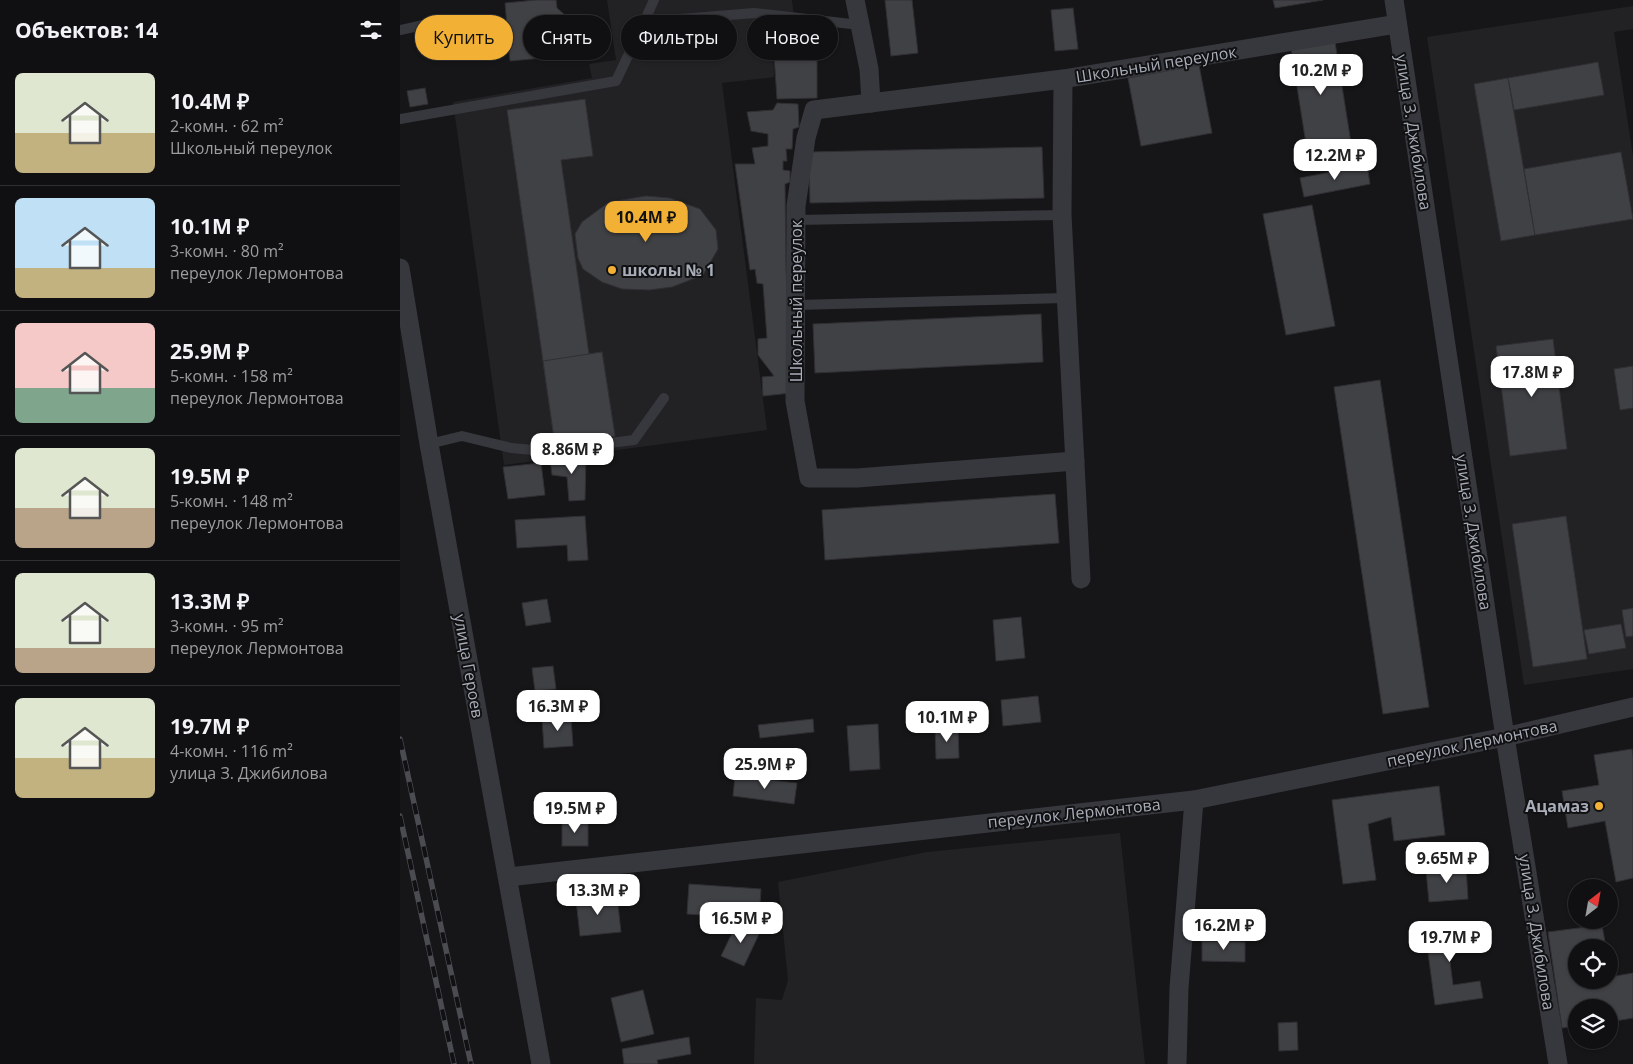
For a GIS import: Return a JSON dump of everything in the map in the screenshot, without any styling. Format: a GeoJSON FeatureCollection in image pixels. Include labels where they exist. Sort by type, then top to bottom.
{"type":"FeatureCollection","features":[{"type":"Feature","properties":{"kind":"street"},"geometry":{"type":"LineString","coordinates":[[855,0],[868,68],[871,103]]}},
{"type":"Feature","properties":{"kind":"street","name":"улица З. Джибилова"},"geometry":{"type":"LineString","coordinates":[[1394,0],[1505,737],[1558,1064]]}},
{"type":"Feature","properties":{"kind":"street","name":"Школьный переулок"},"geometry":{"type":"LineString","coordinates":[[1074,461],[857,478],[810,478],[795,401],[796,206],[806,138],[814,110],[1063,79],[1397,24]]}},
{"type":"Feature","properties":{"kind":"street","name":"Школьный переулок"},"geometry":{"type":"LineString","coordinates":[[1063,79],[1062,214],[1081,579]]}},
{"type":"Feature","properties":{"kind":"street","name":"улица Героев"},"geometry":{"type":"LineString","coordinates":[[400,268],[429,444],[541,1064]]}},
{"type":"Feature","properties":{"kind":"street","name":"переулок Лермонтова"},"geometry":{"type":"LineString","coordinates":[[508,877],[1194,800],[1505,737],[1633,707]]}},
{"type":"Feature","properties":{"kind":"street"},"geometry":{"type":"LineString","coordinates":[[1177,1064],[1179,988],[1194,800]]}},
{"type":"Feature","properties":{"kind":"lane"},"geometry":{"type":"LineString","coordinates":[[647,15],[654,0]]}},
{"type":"Feature","properties":{"kind":"lane"},"geometry":{"type":"LineString","coordinates":[[730,15],[754,13],[860,25]]}},
{"type":"Feature","properties":{"kind":"lane"},"geometry":{"type":"LineString","coordinates":[[400,30],[415,27]]}},
{"type":"Feature","properties":{"kind":"lane"},"geometry":{"type":"LineString","coordinates":[[400,119],[616,81],[626,60]]}},
{"type":"Feature","properties":{"kind":"lane"},"geometry":{"type":"LineString","coordinates":[[796,220],[1062,214]]}},
{"type":"Feature","properties":{"kind":"lane"},"geometry":{"type":"LineString","coordinates":[[796,305],[1066,298]]}},
{"type":"Feature","properties":{"kind":"lane"},"geometry":{"type":"LineString","coordinates":[[429,444],[462,436],[511,448],[545,451],[634,440],[664,398]]}},
{"type":"Feature","properties":{"kind":"shaded area","name":"школы № 1"},"geometry":{"type":"Polygon","coordinates":[[[607,0],[792,0],[794,15],[747,15],[747,60],[773,60],[774,77],[722,83],[767,430],[504,465],[453,102],[592,78],[589,64],[616,60],[611,15],[609,15],[607,0]]]}},
{"type":"Feature","properties":{"kind":"shaded area"},"geometry":{"type":"Polygon","coordinates":[[[1633,6],[1633,29],[1614,32],[1633,156],[1633,669],[1524,685],[1427,37],[1633,6]]]}},
{"type":"Feature","properties":{"kind":"shaded area"},"geometry":{"type":"Polygon","coordinates":[[[1120,833],[1145,1064],[754,1064],[756,998],[782,1000],[788,980],[778,882],[927,852],[1120,833]]]}},
{"type":"Feature","properties":{"kind":"building"},"geometry":{"type":"Polygon","coordinates":[[[556,0],[557,8],[565,15],[523,15],[523,60],[510,61],[513,60],[513,15],[506,15],[505,3],[556,0]]]}},
{"type":"Feature","properties":{"kind":"building"},"geometry":{"type":"Polygon","coordinates":[[[885,0],[912,0],[918,53],[891,56],[885,0]]]}},
{"type":"Feature","properties":{"kind":"building"},"geometry":{"type":"Polygon","coordinates":[[[1273,0],[1323,0],[1275,8],[1273,0]]]}},
{"type":"Feature","properties":{"kind":"building"},"geometry":{"type":"Polygon","coordinates":[[[1073,8],[1078,49],[1055,51],[1051,10],[1073,8]]]}},
{"type":"Feature","properties":{"kind":"building"},"geometry":{"type":"Polygon","coordinates":[[[1335,42],[1351,143],[1307,150],[1291,49],[1335,42]]]}},
{"type":"Feature","properties":{"kind":"building"},"geometry":{"type":"Polygon","coordinates":[[[774,60],[817,60],[817,98],[777,99],[774,60]]]}},
{"type":"Feature","properties":{"kind":"building"},"geometry":{"type":"Polygon","coordinates":[[[1598,62],[1604,95],[1514,110],[1508,78],[1598,62]]]}},
{"type":"Feature","properties":{"kind":"building"},"geometry":{"type":"Polygon","coordinates":[[[1199,65],[1212,133],[1141,146],[1128,78],[1199,65]]]}},
{"type":"Feature","properties":{"kind":"building"},"geometry":{"type":"Polygon","coordinates":[[[1508,78],[1535,235],[1501,241],[1474,84],[1508,78]]]}},
{"type":"Feature","properties":{"kind":"building"},"geometry":{"type":"Polygon","coordinates":[[[425,88],[428,104],[410,107],[407,91],[425,88]]]}},
{"type":"Feature","properties":{"kind":"building","name":"школы № 1"},"geometry":{"type":"Polygon","coordinates":[[[585,99],[593,156],[561,160],[589,354],[602,352],[615,436],[555,445],[507,110],[585,99]]]}},
{"type":"Feature","properties":{"kind":"building"},"geometry":{"type":"Polygon","coordinates":[[[777,103],[798,104],[799,127],[793,129],[792,149],[786,149],[787,161],[783,161],[783,170],[790,171],[790,182],[785,184],[791,393],[763,396],[762,377],[774,376],[758,355],[758,339],[767,338],[763,284],[757,283],[755,269],[750,270],[735,164],[755,164],[752,148],[768,146],[768,134],[751,131],[747,112],[773,110],[777,103]]]}},
{"type":"Feature","properties":{"kind":"building"},"geometry":{"type":"Polygon","coordinates":[[[1042,147],[1044,198],[810,203],[809,152],[1042,147]]]}},
{"type":"Feature","properties":{"kind":"building"},"geometry":{"type":"Polygon","coordinates":[[[1621,152],[1633,219],[1535,235],[1524,169],[1621,152]]]}},
{"type":"Feature","properties":{"kind":"building"},"geometry":{"type":"Polygon","coordinates":[[[1367,165],[1370,184],[1304,197],[1300,178],[1367,165]]]}},
{"type":"Feature","properties":{"kind":"building"},"geometry":{"type":"Polygon","coordinates":[[[646,196],[670,198],[700,209],[716,230],[718,249],[703,275],[672,287],[649,290],[622,289],[602,282],[583,269],[578,258],[575,234],[582,222],[609,202],[646,196]]]}},
{"type":"Feature","properties":{"kind":"building"},"geometry":{"type":"Polygon","coordinates":[[[1312,205],[1335,326],[1286,335],[1263,214],[1312,205]]]}},
{"type":"Feature","properties":{"kind":"building"},"geometry":{"type":"Polygon","coordinates":[[[1041,314],[1043,362],[815,373],[813,324],[1041,314]]]}},
{"type":"Feature","properties":{"kind":"building"},"geometry":{"type":"Polygon","coordinates":[[[1553,339],[1567,449],[1510,456],[1496,346],[1553,339]]]}},
{"type":"Feature","properties":{"kind":"building"},"geometry":{"type":"Polygon","coordinates":[[[602,352],[615,436],[555,445],[543,361],[602,352]]]}},
{"type":"Feature","properties":{"kind":"building"},"geometry":{"type":"Polygon","coordinates":[[[1633,366],[1633,408],[1620,410],[1614,369],[1633,366]]]}},
{"type":"Feature","properties":{"kind":"building"},"geometry":{"type":"Polygon","coordinates":[[[1380,380],[1429,707],[1383,714],[1334,387],[1380,380]]]}},
{"type":"Feature","properties":{"kind":"building"},"geometry":{"type":"Polygon","coordinates":[[[586,455],[585,500],[569,501],[567,477],[552,475],[550,459],[586,455]]]}},
{"type":"Feature","properties":{"kind":"building"},"geometry":{"type":"Polygon","coordinates":[[[541,463],[545,495],[508,499],[503,467],[541,463]]]}},
{"type":"Feature","properties":{"kind":"building"},"geometry":{"type":"Polygon","coordinates":[[[1055,494],[1059,543],[825,560],[822,510],[1055,494]]]}},
{"type":"Feature","properties":{"kind":"building"},"geometry":{"type":"Polygon","coordinates":[[[585,516],[588,560],[568,561],[567,545],[517,548],[515,520],[585,516]]]}},
{"type":"Feature","properties":{"kind":"building"},"geometry":{"type":"Polygon","coordinates":[[[1566,516],[1587,659],[1533,667],[1512,524],[1566,516]]]}},
{"type":"Feature","properties":{"kind":"building"},"geometry":{"type":"Polygon","coordinates":[[[547,599],[551,622],[526,626],[522,603],[547,599]]]}},
{"type":"Feature","properties":{"kind":"building"},"geometry":{"type":"Polygon","coordinates":[[[1633,608],[1633,636],[1626,637],[1622,610],[1633,608]]]}},
{"type":"Feature","properties":{"kind":"building"},"geometry":{"type":"Polygon","coordinates":[[[1021,617],[1025,658],[996,661],[993,620],[1021,617]]]}},
{"type":"Feature","properties":{"kind":"building"},"geometry":{"type":"Polygon","coordinates":[[[1621,624],[1626,648],[1589,654],[1584,630],[1621,624]]]}},
{"type":"Feature","properties":{"kind":"building"},"geometry":{"type":"Polygon","coordinates":[[[553,666],[556,689],[535,691],[532,668],[553,666]]]}},
{"type":"Feature","properties":{"kind":"building"},"geometry":{"type":"Polygon","coordinates":[[[1038,696],[1041,722],[1003,726],[1001,700],[1038,696]]]}},
{"type":"Feature","properties":{"kind":"building"},"geometry":{"type":"Polygon","coordinates":[[[571,717],[573,746],[544,748],[542,719],[571,717]]]}},
{"type":"Feature","properties":{"kind":"building"},"geometry":{"type":"Polygon","coordinates":[[[813,719],[814,732],[760,738],[758,725],[813,719]]]}},
{"type":"Feature","properties":{"kind":"building"},"geometry":{"type":"Polygon","coordinates":[[[878,724],[880,769],[850,771],[847,726],[878,724]]]}},
{"type":"Feature","properties":{"kind":"building"},"geometry":{"type":"Polygon","coordinates":[[[958,727],[959,758],[936,759],[935,728],[958,727]]]}},
{"type":"Feature","properties":{"kind":"building","name":"Ацамаз"},"geometry":{"type":"Polygon","coordinates":[[[1632,749],[1633,878],[1618,882],[1618,879],[1615,879],[1605,821],[1568,828],[1562,791],[1599,785],[1594,755],[1632,749]]]}},
{"type":"Feature","properties":{"kind":"building"},"geometry":{"type":"Polygon","coordinates":[[[735,776],[797,783],[794,804],[733,796],[735,776]]]}},
{"type":"Feature","properties":{"kind":"building"},"geometry":{"type":"Polygon","coordinates":[[[1439,786],[1445,835],[1394,841],[1391,817],[1368,824],[1376,880],[1343,884],[1332,800],[1439,786]]]}},
{"type":"Feature","properties":{"kind":"building"},"geometry":{"type":"Polygon","coordinates":[[[562,823],[588,823],[588,846],[562,846],[562,823]]]}},
{"type":"Feature","properties":{"kind":"building"},"geometry":{"type":"Polygon","coordinates":[[[1466,866],[1468,899],[1429,902],[1426,870],[1466,866]]]}},
{"type":"Feature","properties":{"kind":"building"},"geometry":{"type":"Polygon","coordinates":[[[689,884],[761,889],[759,919],[687,914],[689,884]]]}},
{"type":"Feature","properties":{"kind":"building"},"geometry":{"type":"Polygon","coordinates":[[[617,896],[621,932],[580,936],[576,900],[617,896]]]}},
{"type":"Feature","properties":{"kind":"building"},"geometry":{"type":"Polygon","coordinates":[[[738,921],[760,932],[744,966],[721,956],[738,921]]]}},
{"type":"Feature","properties":{"kind":"building"},"geometry":{"type":"Polygon","coordinates":[[[1472,923],[1476,950],[1449,954],[1453,985],[1480,981],[1483,998],[1435,1005],[1425,930],[1472,923]]]}},
{"type":"Feature","properties":{"kind":"building"},"geometry":{"type":"Polygon","coordinates":[[[1571,929],[1603,929],[1604,939],[1568,939],[1568,989],[1618,989],[1618,976],[1633,973],[1633,1018],[1618,1020],[1618,999],[1568,999],[1568,1027],[1562,1028],[1548,932],[1571,929]]]}},
{"type":"Feature","properties":{"kind":"building"},"geometry":{"type":"Polygon","coordinates":[[[1202,941],[1245,942],[1245,962],[1202,961],[1202,941]]]}},
{"type":"Feature","properties":{"kind":"building"},"geometry":{"type":"Polygon","coordinates":[[[643,990],[654,1034],[621,1042],[611,998],[643,990]]]}},
{"type":"Feature","properties":{"kind":"building"},"geometry":{"type":"Polygon","coordinates":[[[1297,1022],[1298,1050],[1279,1051],[1278,1023],[1297,1022]]]}},
{"type":"Feature","properties":{"kind":"building"},"geometry":{"type":"Polygon","coordinates":[[[689,1037],[691,1054],[657,1060],[658,1064],[624,1064],[622,1049],[689,1037]]]}},
{"type":"Feature","properties":{"kind":"railway"},"geometry":{"type":"LineString","coordinates":[[400,739],[471,1064]]}},
{"type":"Feature","properties":{"kind":"railway"},"geometry":{"type":"LineString","coordinates":[[400,816],[454,1064]]}},
{"type":"Feature","properties":{"kind":"place","name":"школы № 1"},"geometry":{"type":"Point","coordinates":[612,270]}},
{"type":"Feature","properties":{"kind":"place","name":"Ацамаз"},"geometry":{"type":"Point","coordinates":[1599,806]}}]}
